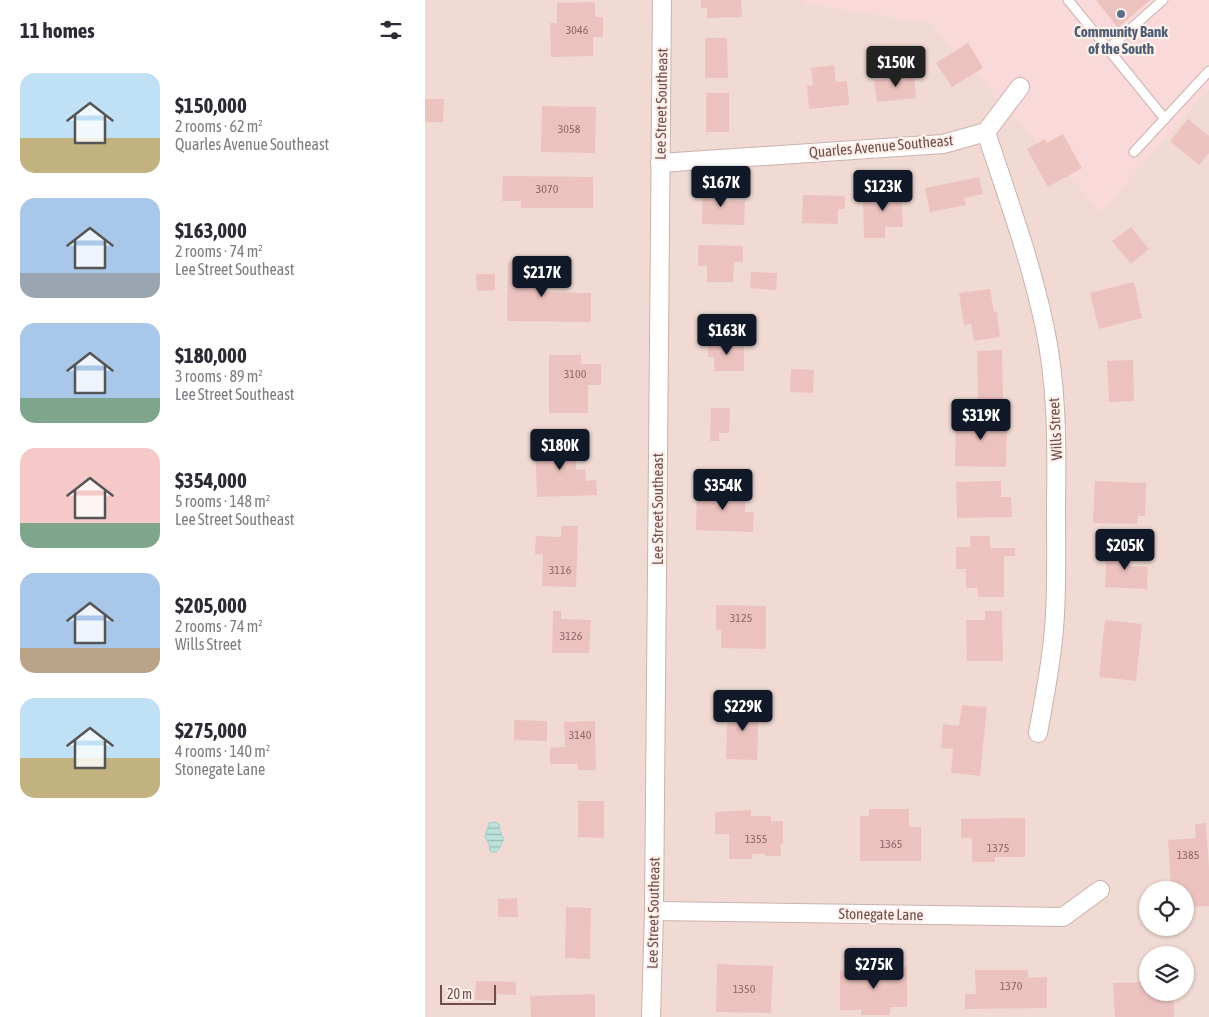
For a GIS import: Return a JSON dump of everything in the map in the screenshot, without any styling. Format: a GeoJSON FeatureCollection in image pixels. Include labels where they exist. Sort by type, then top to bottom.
{"type":"FeatureCollection","features":[{"type":"Feature","properties":{"kind":"street","name":"Lee Street Southeast"},"geometry":{"type":"LineString","coordinates":[[651,1017],[654,911],[662,0]]}},
{"type":"Feature","properties":{"kind":"street"},"geometry":{"type":"LineString","coordinates":[[986,132],[1020,87]]}},
{"type":"Feature","properties":{"kind":"street","name":"Quarles Avenue Southeast"},"geometry":{"type":"LineString","coordinates":[[660,163],[943,144],[986,132]]}},
{"type":"Feature","properties":{"kind":"street","name":"Wills Street"},"geometry":{"type":"LineString","coordinates":[[986,132],[1029,264],[1044,323],[1050,358],[1057,456],[1055,614],[1038,733]]}},
{"type":"Feature","properties":{"kind":"street","name":"Stonegate Lane"},"geometry":{"type":"LineString","coordinates":[[654,911],[1063,917],[1100,890]]}},
{"type":"Feature","properties":{"kind":"lane"},"geometry":{"type":"LineString","coordinates":[[1069,0],[1165,119]]}},
{"type":"Feature","properties":{"kind":"lane"},"geometry":{"type":"LineString","coordinates":[[1109,48],[1163,0]]}},
{"type":"Feature","properties":{"kind":"lane"},"geometry":{"type":"LineString","coordinates":[[1134,152],[1209,71]]}},
{"type":"Feature","properties":{"kind":"shaded area"},"geometry":{"type":"Polygon","coordinates":[[[425,0],[804,0],[804,3],[931,23],[1101,211],[1209,88],[1209,1017],[425,1017],[425,0]]]}},
{"type":"Feature","properties":{"kind":"shaded area"},"geometry":{"type":"Polygon","coordinates":[[[804,0],[1209,0],[1209,88],[1101,211],[931,23],[804,3],[804,0]]]}},
{"type":"Feature","properties":{"kind":"water"},"geometry":{"type":"Polygon","coordinates":[[[489,823],[499,824],[504,840],[499,850],[493,852],[490,851],[485,837],[489,823]]]}},
{"type":"Feature","properties":{"kind":"building"},"geometry":{"type":"Polygon","coordinates":[[[701,0],[741,0],[742,17],[707,18],[707,8],[701,8],[701,0]]]}},
{"type":"Feature","properties":{"kind":"building","name":"Community Bank of the South"},"geometry":{"type":"Polygon","coordinates":[[[1096,0],[1150,0],[1118,28],[1096,0]]]}},
{"type":"Feature","properties":{"kind":"building"},"geometry":{"type":"Polygon","coordinates":[[[595,2],[595,17],[603,17],[603,37],[593,37],[593,56],[551,57],[550,23],[557,23],[557,3],[595,2]]]}},
{"type":"Feature","properties":{"kind":"building"},"geometry":{"type":"Polygon","coordinates":[[[705,38],[727,38],[728,78],[705,78],[705,38]]]}},
{"type":"Feature","properties":{"kind":"building"},"geometry":{"type":"Polygon","coordinates":[[[968,43],[983,68],[952,87],[936,63],[968,43]]]}},
{"type":"Feature","properties":{"kind":"building"},"geometry":{"type":"Polygon","coordinates":[[[918,46],[926,66],[910,72],[902,52],[918,46]]]}},
{"type":"Feature","properties":{"kind":"building"},"geometry":{"type":"Polygon","coordinates":[[[834,65],[836,82],[847,81],[849,105],[809,109],[807,86],[813,85],[811,68],[834,65]]]}},
{"type":"Feature","properties":{"kind":"building"},"geometry":{"type":"Polygon","coordinates":[[[899,69],[906,69],[907,76],[914,75],[916,98],[877,102],[874,80],[899,78],[899,69]]]}},
{"type":"Feature","properties":{"kind":"building"},"geometry":{"type":"Polygon","coordinates":[[[706,93],[729,93],[729,132],[706,132],[706,93]]]}},
{"type":"Feature","properties":{"kind":"building"},"geometry":{"type":"Polygon","coordinates":[[[425,99],[444,99],[443,122],[425,122],[425,99]]]}},
{"type":"Feature","properties":{"kind":"building"},"geometry":{"type":"Polygon","coordinates":[[[542,106],[596,107],[595,153],[541,152],[542,106]]]}},
{"type":"Feature","properties":{"kind":"building"},"geometry":{"type":"Polygon","coordinates":[[[1188,119],[1209,136],[1209,153],[1199,165],[1170,141],[1188,119]]]}},
{"type":"Feature","properties":{"kind":"building"},"geometry":{"type":"Polygon","coordinates":[[[1063,134],[1082,168],[1048,187],[1027,149],[1045,139],[1047,143],[1063,134]]]}},
{"type":"Feature","properties":{"kind":"building"},"geometry":{"type":"Polygon","coordinates":[[[503,176],[593,177],[593,208],[521,208],[521,201],[502,201],[503,176]]]}},
{"type":"Feature","properties":{"kind":"building"},"geometry":{"type":"Polygon","coordinates":[[[979,177],[983,194],[964,198],[966,205],[930,212],[925,188],[979,177]]]}},
{"type":"Feature","properties":{"kind":"building"},"geometry":{"type":"Polygon","coordinates":[[[703,186],[726,186],[725,201],[745,201],[744,225],[702,224],[703,186]]]}},
{"type":"Feature","properties":{"kind":"building"},"geometry":{"type":"Polygon","coordinates":[[[908,190],[908,202],[902,202],[903,227],[885,227],[885,238],[864,238],[863,192],[908,190]]]}},
{"type":"Feature","properties":{"kind":"building"},"geometry":{"type":"Polygon","coordinates":[[[803,195],[845,196],[845,209],[838,209],[838,224],[802,223],[803,195]]]}},
{"type":"Feature","properties":{"kind":"building"},"geometry":{"type":"Polygon","coordinates":[[[1131,227],[1149,249],[1131,264],[1112,241],[1131,227]]]}},
{"type":"Feature","properties":{"kind":"building"},"geometry":{"type":"Polygon","coordinates":[[[698,245],[743,246],[743,262],[734,262],[733,282],[707,282],[707,266],[698,266],[698,245]]]}},
{"type":"Feature","properties":{"kind":"building"},"geometry":{"type":"Polygon","coordinates":[[[508,262],[542,263],[541,292],[591,293],[591,322],[507,321],[508,262]]]}},
{"type":"Feature","properties":{"kind":"building"},"geometry":{"type":"Polygon","coordinates":[[[751,272],[777,273],[776,290],[750,288],[751,272]]]}},
{"type":"Feature","properties":{"kind":"building"},"geometry":{"type":"Polygon","coordinates":[[[476,274],[495,274],[495,290],[477,291],[476,274]]]}},
{"type":"Feature","properties":{"kind":"building"},"geometry":{"type":"Polygon","coordinates":[[[1134,282],[1142,318],[1099,329],[1090,293],[1134,282]]]}},
{"type":"Feature","properties":{"kind":"building"},"geometry":{"type":"Polygon","coordinates":[[[990,289],[994,312],[997,312],[1000,337],[974,341],[971,324],[964,325],[959,293],[990,289]]]}},
{"type":"Feature","properties":{"kind":"building"},"geometry":{"type":"Polygon","coordinates":[[[708,342],[744,343],[744,371],[714,371],[714,357],[708,357],[708,342]]]}},
{"type":"Feature","properties":{"kind":"building"},"geometry":{"type":"Polygon","coordinates":[[[1002,350],[1003,402],[978,402],[977,351],[1002,350]]]}},
{"type":"Feature","properties":{"kind":"building"},"geometry":{"type":"Polygon","coordinates":[[[549,355],[581,355],[581,364],[601,364],[601,385],[588,385],[588,413],[549,413],[549,355]]]}},
{"type":"Feature","properties":{"kind":"building"},"geometry":{"type":"Polygon","coordinates":[[[1133,360],[1134,401],[1109,402],[1107,361],[1133,360]]]}},
{"type":"Feature","properties":{"kind":"building"},"geometry":{"type":"Polygon","coordinates":[[[791,369],[814,370],[813,393],[790,392],[791,369]]]}},
{"type":"Feature","properties":{"kind":"building"},"geometry":{"type":"Polygon","coordinates":[[[711,408],[730,408],[729,433],[719,433],[719,441],[710,441],[711,408]]]}},
{"type":"Feature","properties":{"kind":"building"},"geometry":{"type":"Polygon","coordinates":[[[956,415],[1007,416],[1006,467],[955,466],[956,415]]]}},
{"type":"Feature","properties":{"kind":"building"},"geometry":{"type":"Polygon","coordinates":[[[575,441],[576,470],[585,469],[586,481],[596,480],[597,495],[537,497],[535,442],[575,441]]]}},
{"type":"Feature","properties":{"kind":"building"},"geometry":{"type":"Polygon","coordinates":[[[1001,481],[1001,497],[1011,497],[1012,517],[957,518],[956,482],[1001,481]]]}},
{"type":"Feature","properties":{"kind":"building"},"geometry":{"type":"Polygon","coordinates":[[[1095,481],[1146,483],[1145,516],[1138,516],[1137,524],[1093,523],[1095,481]]]}},
{"type":"Feature","properties":{"kind":"building"},"geometry":{"type":"Polygon","coordinates":[[[697,489],[746,490],[745,512],[754,512],[753,532],[696,530],[697,489]]]}},
{"type":"Feature","properties":{"kind":"building"},"geometry":{"type":"Polygon","coordinates":[[[561,526],[578,526],[576,587],[542,586],[543,554],[535,554],[536,536],[561,537],[561,526]]]}},
{"type":"Feature","properties":{"kind":"building"},"geometry":{"type":"Polygon","coordinates":[[[970,536],[990,536],[990,548],[1015,548],[1015,556],[1004,556],[1004,597],[978,597],[978,588],[966,588],[966,569],[956,569],[956,547],[970,547],[970,536]]]}},
{"type":"Feature","properties":{"kind":"building"},"geometry":{"type":"Polygon","coordinates":[[[1113,547],[1131,547],[1130,566],[1148,567],[1147,589],[1105,587],[1106,558],[1113,558],[1113,547]]]}},
{"type":"Feature","properties":{"kind":"building"},"geometry":{"type":"Polygon","coordinates":[[[716,605],[766,606],[766,649],[721,648],[721,630],[716,630],[716,605]]]}},
{"type":"Feature","properties":{"kind":"building"},"geometry":{"type":"Polygon","coordinates":[[[553,611],[561,611],[561,619],[591,620],[589,653],[552,653],[553,611]]]}},
{"type":"Feature","properties":{"kind":"building"},"geometry":{"type":"Polygon","coordinates":[[[985,611],[1002,611],[1003,661],[967,661],[966,620],[985,620],[985,611]]]}},
{"type":"Feature","properties":{"kind":"building"},"geometry":{"type":"Polygon","coordinates":[[[1105,620],[1142,624],[1136,681],[1099,677],[1105,620]]]}},
{"type":"Feature","properties":{"kind":"building"},"geometry":{"type":"Polygon","coordinates":[[[728,703],[759,704],[757,760],[726,759],[728,703]]]}},
{"type":"Feature","properties":{"kind":"building"},"geometry":{"type":"Polygon","coordinates":[[[962,705],[987,707],[980,776],[951,773],[953,749],[941,748],[943,724],[959,726],[962,705]]]}},
{"type":"Feature","properties":{"kind":"building"},"geometry":{"type":"Polygon","coordinates":[[[514,720],[547,721],[547,741],[514,740],[514,720]]]}},
{"type":"Feature","properties":{"kind":"building"},"geometry":{"type":"Polygon","coordinates":[[[595,721],[596,770],[578,770],[578,764],[550,764],[550,748],[565,747],[564,722],[595,721]]]}},
{"type":"Feature","properties":{"kind":"building"},"geometry":{"type":"Polygon","coordinates":[[[578,801],[604,801],[604,838],[578,837],[578,801]]]}},
{"type":"Feature","properties":{"kind":"building"},"geometry":{"type":"Polygon","coordinates":[[[869,809],[909,809],[909,827],[921,827],[921,861],[860,861],[860,816],[869,816],[869,809]]]}},
{"type":"Feature","properties":{"kind":"building"},"geometry":{"type":"Polygon","coordinates":[[[751,810],[751,816],[771,816],[771,821],[783,821],[783,844],[780,844],[781,856],[752,854],[752,859],[729,859],[729,834],[715,834],[715,812],[751,810]]]}},
{"type":"Feature","properties":{"kind":"building"},"geometry":{"type":"Polygon","coordinates":[[[1025,818],[1025,857],[995,857],[995,862],[972,862],[972,838],[961,838],[961,819],[1025,818]]]}},
{"type":"Feature","properties":{"kind":"building"},"geometry":{"type":"Polygon","coordinates":[[[1206,823],[1209,906],[1194,907],[1194,881],[1170,881],[1168,840],[1196,838],[1195,824],[1206,823]]]}},
{"type":"Feature","properties":{"kind":"building"},"geometry":{"type":"Polygon","coordinates":[[[517,898],[518,917],[498,917],[498,899],[517,898]]]}},
{"type":"Feature","properties":{"kind":"building"},"geometry":{"type":"Polygon","coordinates":[[[566,907],[591,908],[590,959],[565,958],[566,907]]]}},
{"type":"Feature","properties":{"kind":"building"},"geometry":{"type":"Polygon","coordinates":[[[717,964],[773,966],[771,1013],[716,1012],[717,964]]]}},
{"type":"Feature","properties":{"kind":"building"},"geometry":{"type":"Polygon","coordinates":[[[907,966],[907,1007],[890,1007],[890,1015],[861,1015],[861,1010],[840,1010],[840,971],[867,970],[867,967],[907,966]]]}},
{"type":"Feature","properties":{"kind":"building"},"geometry":{"type":"Polygon","coordinates":[[[975,970],[1028,970],[1028,978],[1047,977],[1047,1008],[965,1009],[965,994],[976,994],[975,970]]]}},
{"type":"Feature","properties":{"kind":"building"},"geometry":{"type":"Polygon","coordinates":[[[476,981],[516,982],[516,995],[497,994],[497,1001],[475,1000],[476,981]]]}},
{"type":"Feature","properties":{"kind":"building"},"geometry":{"type":"Polygon","coordinates":[[[1139,982],[1139,1001],[1173,1001],[1174,1017],[1115,1017],[1113,983],[1139,982]]]}},
{"type":"Feature","properties":{"kind":"building"},"geometry":{"type":"Polygon","coordinates":[[[595,994],[595,1017],[531,1017],[530,996],[595,994]]]}},
{"type":"Feature","properties":{"kind":"place","name":"Community Bank of the South"},"geometry":{"type":"Point","coordinates":[1121,14]}}]}
